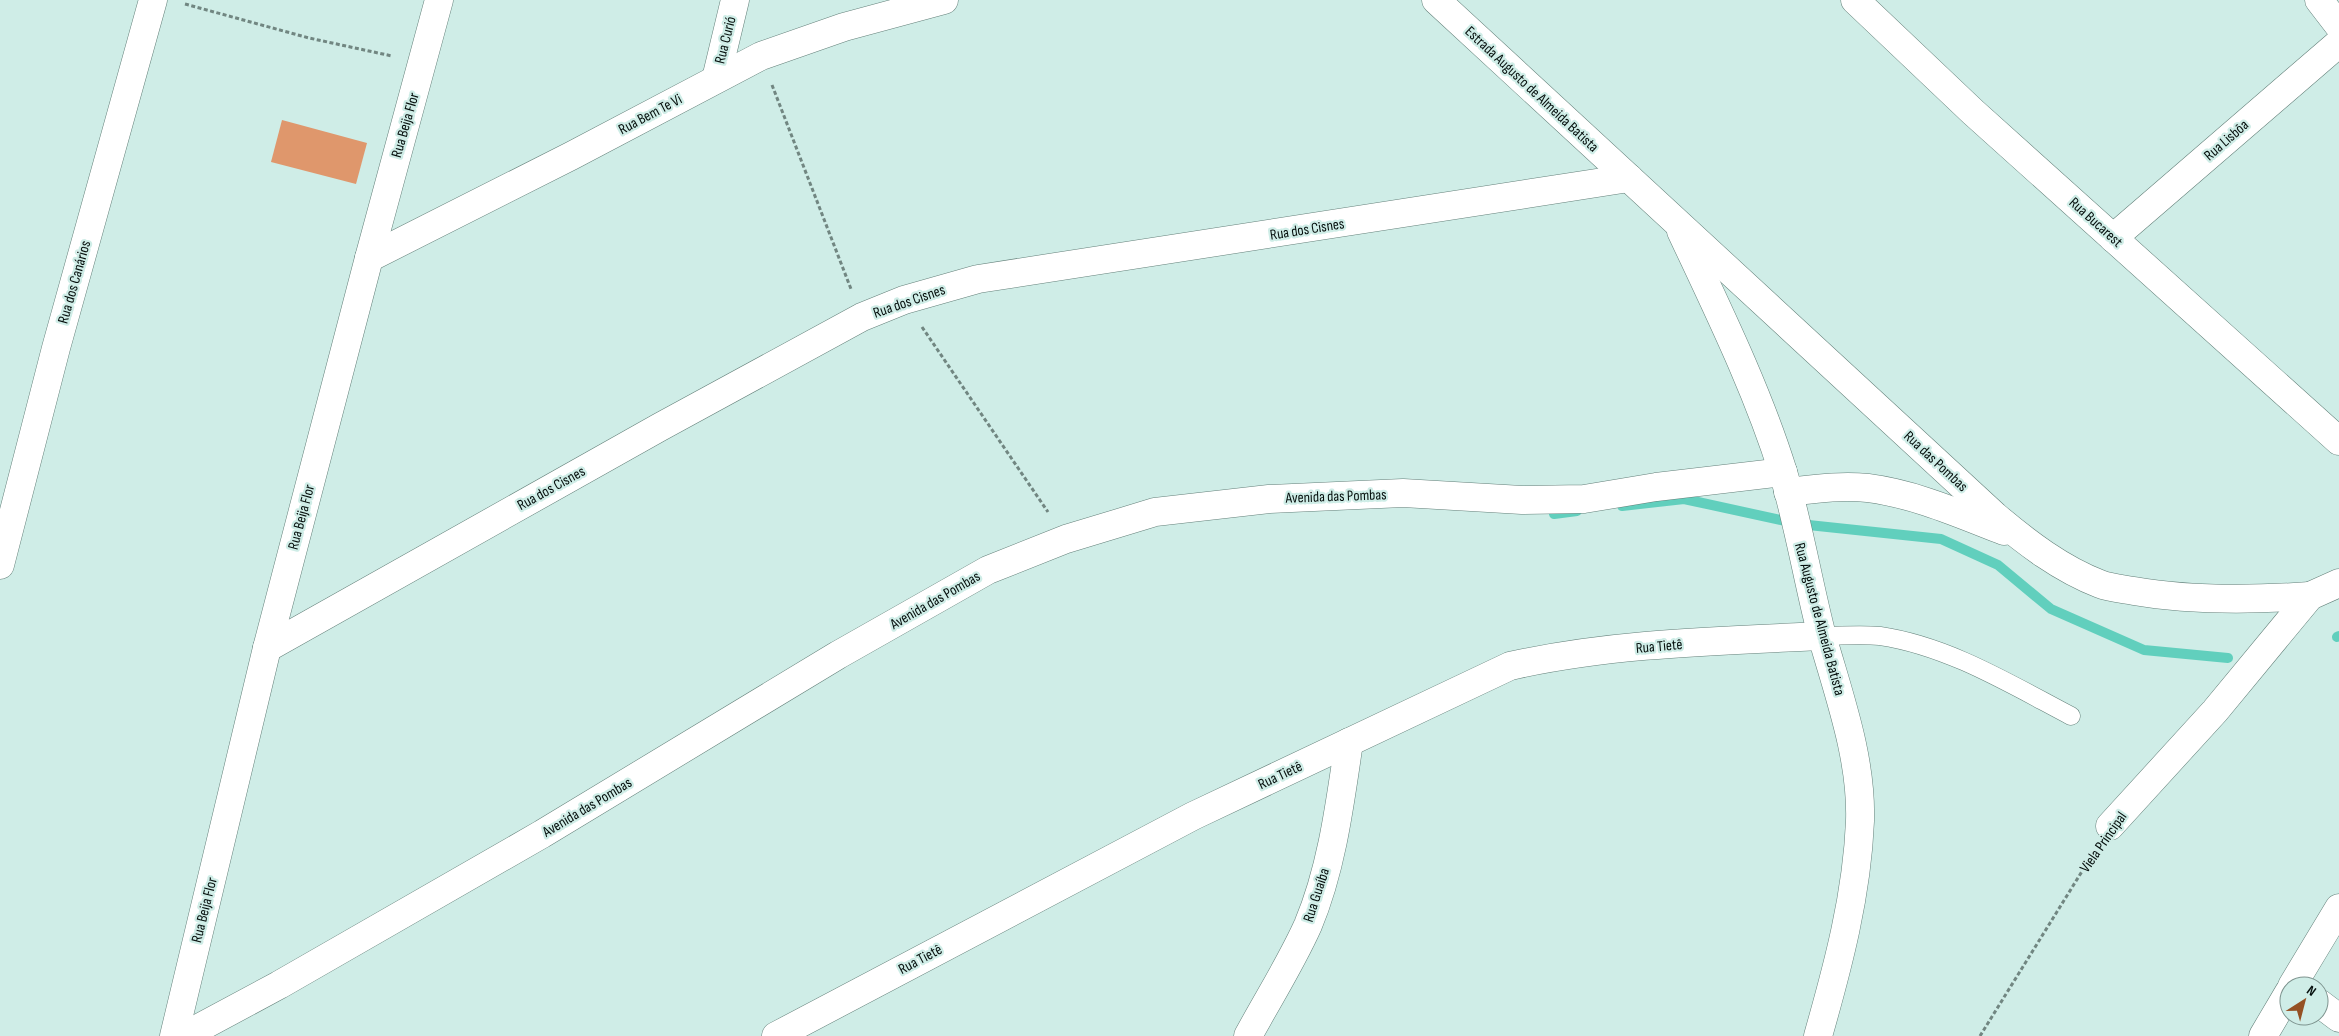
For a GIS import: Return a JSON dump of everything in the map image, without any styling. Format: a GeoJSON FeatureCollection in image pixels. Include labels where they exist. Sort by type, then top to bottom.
{"type":"FeatureCollection","features":[{"type":"Feature","properties":{"kind":"street","name":"Rua Beija Flor"},"geometry":{"type":"LineString","coordinates":[[174,1036],[267,648],[439,0]]}},
{"type":"Feature","properties":{"kind":"street","name":"Rua Curió"},"geometry":{"type":"LineString","coordinates":[[716,79],[735,0]]}},
{"type":"Feature","properties":{"kind":"street","name":"Rua Bem Te Vi"},"geometry":{"type":"LineString","coordinates":[[369,258],[571,156],[761,56],[844,27],[944,0]]}},
{"type":"Feature","properties":{"kind":"street","name":"Estrada Augusto de Almeida Batista"},"geometry":{"type":"LineString","coordinates":[[1436,0],[1629,178]]}},
{"type":"Feature","properties":{"kind":"street","name":"Rua Bucarest"},"geometry":{"type":"LineString","coordinates":[[1855,0],[1973,112],[2339,441]]}},
{"type":"Feature","properties":{"kind":"street"},"geometry":{"type":"LineString","coordinates":[[2319,0],[2339,26]]}},
{"type":"Feature","properties":{"kind":"street","name":"Rua dos Canários"},"geometry":{"type":"LineString","coordinates":[[0,565],[56,348],[166,1]]}},
{"type":"Feature","properties":{"kind":"street","name":"Rua Lisbôa"},"geometry":{"type":"LineString","coordinates":[[2113,238],[2339,43]]}},
{"type":"Feature","properties":{"kind":"street","name":"Rua das Pombas"},"geometry":{"type":"LineString","coordinates":[[1629,178],[2019,537],[2051,559],[2101,585],[2165,596],[2279,598],[2310,596],[2339,583]]}},
{"type":"Feature","properties":{"kind":"street","name":"Rua dos Cisnes"},"geometry":{"type":"LineString","coordinates":[[267,648],[660,427],[862,317],[904,300],[978,279],[1629,178]]}},
{"type":"Feature","properties":{"kind":"street","name":"Rua Augusto de Almeida Batista"},"geometry":{"type":"LineString","coordinates":[[1675,219],[1742,362],[1787,488],[1822,636],[1843,708],[1858,779],[1860,820],[1856,868],[1840,958],[1818,1036]]}},
{"type":"Feature","properties":{"kind":"street","name":"Avenida das Pombas"},"geometry":{"type":"LineString","coordinates":[[184,1036],[279,985],[542,834],[838,655],[988,570],[1066,539],[1156,512],[1269,499],[1403,493],[1522,500],[1584,500],[1656,487],[1835,487],[1868,488],[1930,503],[2019,537]]}},
{"type":"Feature","properties":{"kind":"street","name":"Rua das Pombas"},"geometry":{"type":"LineString","coordinates":[[2270,643],[2310,596]]}},
{"type":"Feature","properties":{"kind":"street","name":"Rua Tietê"},"geometry":{"type":"LineString","coordinates":[[776,1036],[1193,816],[1510,666],[1554,656],[1695,642],[1822,636]]}},
{"type":"Feature","properties":{"kind":"street","name":"Viela Principal"},"geometry":{"type":"LineString","coordinates":[[2110,826],[2215,711],[2270,643]]}},
{"type":"Feature","properties":{"kind":"street","name":"Rua Guaíba"},"geometry":{"type":"LineString","coordinates":[[1248,1036],[1308,925],[1331,846],[1349,742]]}},
{"type":"Feature","properties":{"kind":"street"},"geometry":{"type":"LineString","coordinates":[[2299,976],[2339,908]]}},
{"type":"Feature","properties":{"kind":"street"},"geometry":{"type":"LineString","coordinates":[[2263,1036],[2279,1010]]}},
{"type":"Feature","properties":{"kind":"lane"},"geometry":{"type":"LineString","coordinates":[[1822,636],[1879,636],[1924,646],[1993,675],[2071,716]]}},
{"type":"Feature","properties":{"kind":"path"},"geometry":{"type":"LineString","coordinates":[[166,1],[309,38],[423,63]]}},
{"type":"Feature","properties":{"kind":"path"},"geometry":{"type":"LineString","coordinates":[[761,56],[862,317]]}},
{"type":"Feature","properties":{"kind":"path"},"geometry":{"type":"LineString","coordinates":[[904,300],[1066,539]]}},
{"type":"Feature","properties":{"kind":"path","name":"Viela Principal"},"geometry":{"type":"LineString","coordinates":[[1980,1036],[2110,826]]}},
{"type":"Feature","properties":{"kind":"building"},"geometry":{"type":"Polygon","coordinates":[[[282,120],[367,143],[356,184],[271,162],[282,120]]]}},
{"type":"Feature","properties":{"kind":"waterway"},"geometry":{"type":"LineString","coordinates":[[1622,506],[1684,499],[1799,524],[1941,539],[1998,565],[2051,609],[2144,650],[2228,658]]}},
{"type":"Feature","properties":{"kind":"waterway"},"geometry":{"type":"LineString","coordinates":[[1554,514],[1577,511]]}}]}
